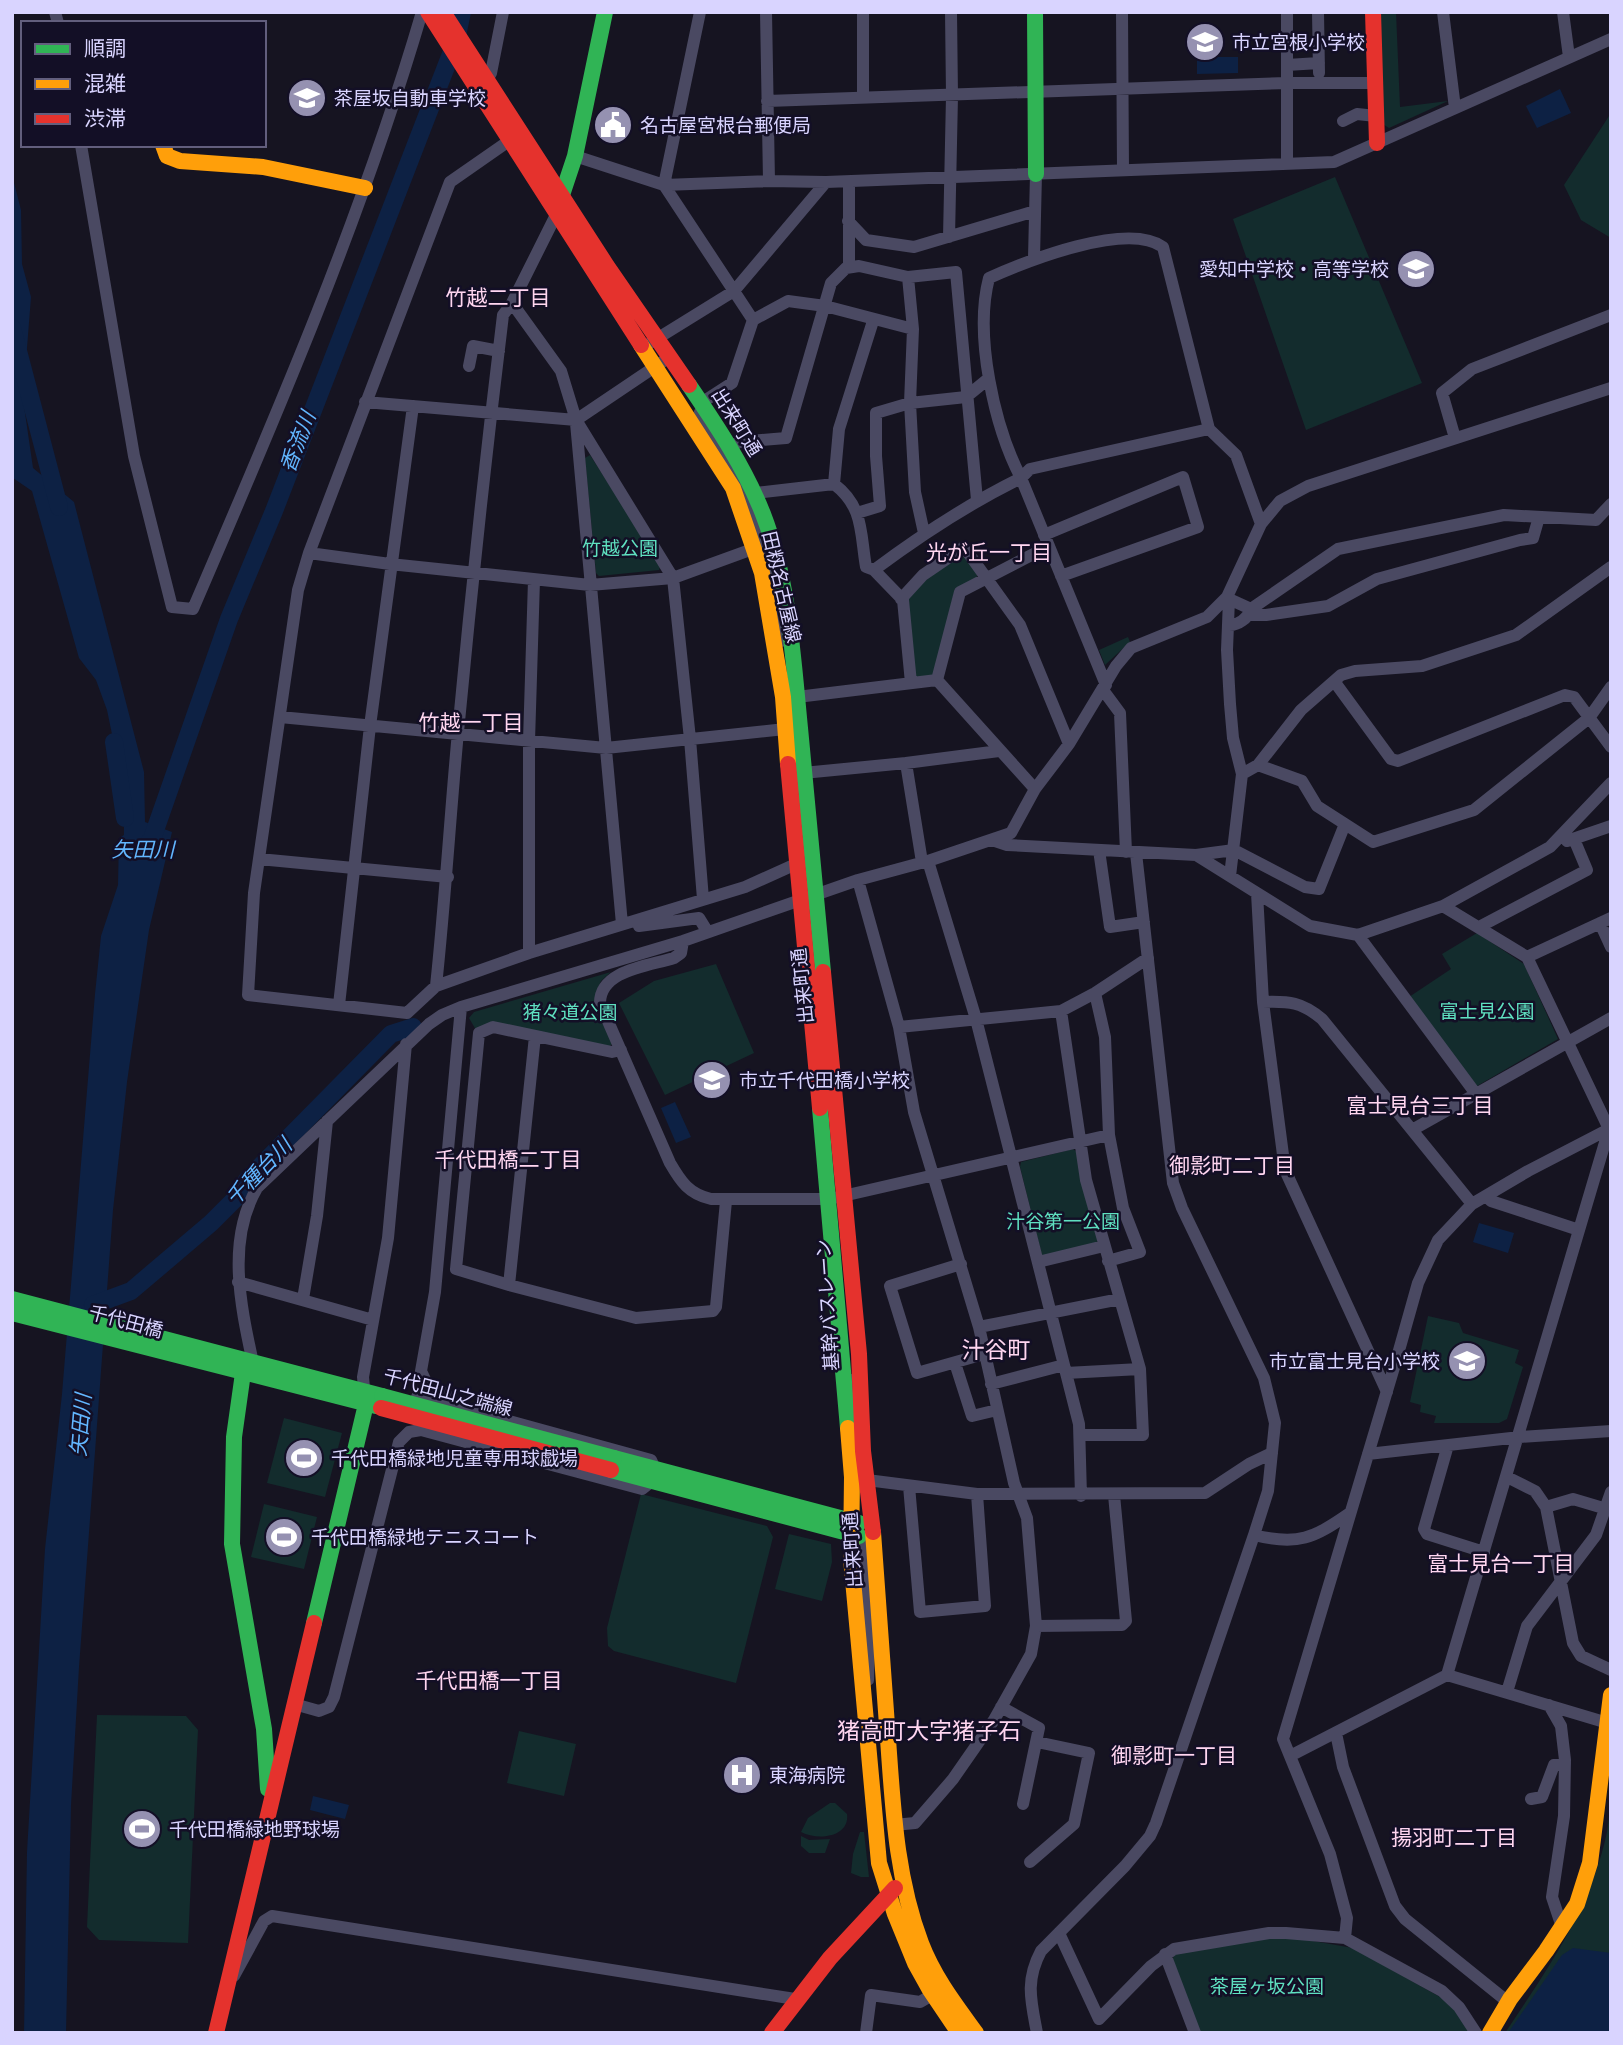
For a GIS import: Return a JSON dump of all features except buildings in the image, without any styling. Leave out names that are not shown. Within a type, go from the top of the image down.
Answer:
[{"type":"main road","points":[[556,215],[575,156],[605,12]]},
{"type":"main road","points":[[1035,12],[1036,174]]},
{"type":"main road","points":[[1373,12],[1377,143]]},
{"type":"main road","name":"出来町通","points":[[431,13],[469,52],[742,494]]},
{"type":"main road","name":"出来町通","points":[[431,13],[556,215],[650,343]]},
{"type":"main road","points":[[164,147],[167,156],[180,161],[263,167],[365,188]]},
{"type":"main road","name":"出来町通","points":[[662,362],[680,375],[730,447],[742,494]]},
{"type":"main road","name":"田籾名古屋線","points":[[742,494],[764,545],[770,613],[790,697]]},
{"type":"main road","name":"出来町通","points":[[764,545],[781,580],[786,602],[790,697],[803,773],[807,897],[837,1197],[860,1478],[861,1530],[902,1882],[912,1917],[938,1980],[976,2033]]},
{"type":"main road","name":"出来町通","points":[[790,697],[785,729],[796,864],[807,897],[840,1156],[837,1197],[859,1354],[863,1415],[861,1530],[851,1558],[879,1863],[888,1895],[915,1964],[932,1995],[959,2033]]},
{"type":"main road","name":"千代田山之端線","points":[[12,1299],[237,1365],[861,1530]]},
{"type":"main road","name":"千代田橋","points":[[12,1313],[237,1365]]},
{"type":"main road","points":[[237,1365],[232,1438],[233,1548],[263,1713],[275,1756]]},
{"type":"main road","points":[[216,2033],[267,1830],[275,1756],[294,1704],[373,1400]]},
{"type":"main road","points":[[1490,2033],[1508,2002],[1577,1904],[1590,1863],[1611,1696]]},
{"type":"main road","points":[[772,2033],[795,1999],[831,1956],[902,1882]]},
{"type":"street","points":[[487,80],[491,73],[503,12]]},
{"type":"street","points":[[699,12],[664,185],[753,320]]},
{"type":"street","points":[[766,12],[769,181]]},
{"type":"street","points":[[863,12],[863,98]]},
{"type":"street","points":[[949,237],[951,12]]},
{"type":"street","points":[[1122,12],[1123,170]]},
{"type":"street","points":[[1287,12],[1287,164]]},
{"type":"street","points":[[1287,65],[1319,68],[1318,12]]},
{"type":"street","points":[[1443,12],[1455,108]]},
{"type":"street","points":[[1563,12],[1569,57]]},
{"type":"street","points":[[82,147],[134,456],[172,607],[193,609],[264,443],[431,13]]},
{"type":"street","points":[[575,156],[664,185],[769,181],[849,182],[1334,162],[1611,39]]},
{"type":"street","points":[[767,101],[1287,83],[1375,83]]},
{"type":"street","points":[[1343,121],[1357,114],[1376,116]]},
{"type":"street","points":[[509,141],[450,182],[309,553],[298,590],[254,893],[248,995],[407,1013],[436,986],[529,953],[745,887],[796,864]]},
{"type":"street","points":[[1034,258],[1036,174]]},
{"type":"street","points":[[650,343],[734,291],[826,182]]},
{"type":"street","points":[[849,182],[849,267]]},
{"type":"street","points":[[848,220],[866,240],[915,247],[1035,211]]},
{"type":"street","points":[[436,986],[474,574],[503,316],[556,215]]},
{"type":"street","points":[[1037,2033],[1030,1978],[1041,1951],[1125,1866],[1150,1836],[1156,1823],[1268,1491],[1275,1423],[1264,1378],[1176,1195],[1144,922],[1131,852],[1120,713],[1104,688],[1061,576],[1010,456],[988,379],[983,301],[989,278],[1034,258],[1121,238],[1153,240],[1163,247],[1209,429],[1236,455],[1261,524]]},
{"type":"street","points":[[730,447],[738,442],[786,438],[831,283],[846,268],[859,267],[908,277],[956,272],[977,500]]},
{"type":"street","points":[[908,277],[913,329],[910,403],[915,492],[924,533]]},
{"type":"street","points":[[701,403],[732,383],[753,320],[788,301],[825,306],[873,321],[913,329]]},
{"type":"street","points":[[512,303],[561,372],[576,420],[622,924]]},
{"type":"street","points":[[1455,438],[1442,393],[1472,369],[1611,315]]},
{"type":"street","points":[[834,484],[839,429],[873,321]]},
{"type":"street","points":[[469,366],[473,346],[499,351]]},
{"type":"street","points":[[365,402],[576,420],[662,362]]},
{"type":"street","points":[[680,375],[742,494],[834,484],[848,495],[858,513],[866,567],[874,570],[901,599],[911,683]]},
{"type":"street","points":[[858,513],[880,506],[876,413],[910,403],[966,397],[988,379]]},
{"type":"street","points":[[237,1365],[244,1321],[239,1282],[241,1227],[249,1201],[257,1188],[429,1024],[461,1007],[682,945],[707,931],[858,880],[1011,833],[1035,789],[1069,744],[1116,666],[1131,648],[1207,617],[1228,598],[1261,524],[1280,501],[1307,486],[1611,388]]},
{"type":"street","points":[[339,1005],[390,564],[413,406]]},
{"type":"street","points":[[576,420],[673,578],[703,899]]},
{"type":"street","points":[[874,570],[924,533],[977,500],[1021,478],[1030,469],[1209,429]]},
{"type":"street","points":[[937,680],[960,592],[987,579],[1046,540],[1183,477],[1198,527],[1061,576]]},
{"type":"street","points":[[1228,625],[1235,625],[1338,549],[1504,515],[1596,520],[1611,504]]},
{"type":"street","points":[[1228,598],[1250,612],[1266,615],[1328,606],[1377,579],[1533,538],[1539,517]]},
{"type":"street","points":[[309,553],[474,574],[590,585],[673,578],[764,545]]},
{"type":"street","points":[[901,599],[923,575],[964,547],[1020,625],[1069,744]]},
{"type":"street","points":[[1241,774],[1259,766],[1301,710],[1341,675],[1355,671],[1422,666],[1516,635],[1611,567]]},
{"type":"street","points":[[529,953],[529,741],[534,580]]},
{"type":"street","points":[[1228,598],[1230,704],[1233,738],[1241,774],[1230,876]]},
{"type":"street","points":[[790,697],[937,680]]},
{"type":"street","points":[[937,680],[1035,789]]},
{"type":"street","points":[[1334,681],[1391,759],[1398,761],[1564,695],[1574,697],[1611,747]]},
{"type":"street","points":[[1259,766],[1301,781],[1317,806],[1374,842],[1474,810],[1589,718],[1611,687]]},
{"type":"street","points":[[281,718],[606,748],[785,729]]},
{"type":"street","points":[[803,773],[906,764],[999,751]]},
{"type":"street","points":[[906,764],[925,861],[975,1019],[1065,1369],[1080,1435],[1081,1496]]},
{"type":"street","points":[[1550,847],[1611,783]]},
{"type":"street","points":[[992,840],[1007,845],[1196,855],[1234,850],[1305,887],[1319,890],[1345,824]]},
{"type":"street","points":[[1196,855],[1310,926],[1358,935],[1443,905],[1550,847],[1611,826]]},
{"type":"street","points":[[1479,927],[1587,870],[1574,839]]},
{"type":"street","points":[[1099,850],[1110,927],[1144,922]]},
{"type":"street","points":[[260,859],[448,877]]},
{"type":"street","points":[[858,880],[899,1027],[914,1112],[979,1327],[1014,1483],[1027,1518],[1036,1626],[1031,1654],[1001,1707],[953,1779],[915,1823],[894,1825]]},
{"type":"street","points":[[1257,893],[1263,1002],[1285,1170],[1387,1392]]},
{"type":"street","points":[[1443,905],[1527,957],[1610,1129],[1447,1675]]},
{"type":"street","points":[[636,920],[639,926],[699,918],[707,931]]},
{"type":"street","points":[[1527,957],[1605,920],[1611,947]]},
{"type":"street","points":[[1358,935],[1476,1094]]},
{"type":"street","points":[[682,945],[674,958],[611,979],[600,993],[600,1003],[682,1184],[698,1196],[726,1201],[837,1197],[1109,1135]]},
{"type":"street","points":[[899,1027],[1061,1011],[1096,993],[1148,958]]},
{"type":"street","points":[[1096,993],[1105,1037],[1109,1135],[1123,1208],[1140,1251],[1108,1261]]},
{"type":"street","points":[[1263,1002],[1283,1001],[1307,1007],[1322,1019],[1472,1204]]},
{"type":"street","points":[[447,1404],[446,1394],[428,1387],[421,1371],[435,1292],[461,1007]]},
{"type":"street","points":[[1061,1011],[1086,1180],[1140,1369],[1143,1435],[1080,1435]]},
{"type":"street","points":[[1412,1130],[1611,1018]]},
{"type":"street","points":[[621,1050],[612,1052],[493,1027],[479,1033],[456,1269],[636,1318],[713,1311],[716,1307],[726,1201]]},
{"type":"street","points":[[509,1285],[535,1036]]},
{"type":"street","points":[[373,1400],[363,1377],[388,1238],[405,1044]]},
{"type":"street","points":[[303,1299],[317,1216],[327,1121]]},
{"type":"street","points":[[1345,1938],[1347,1918],[1330,1854],[1283,1739],[1418,1283],[1438,1240],[1472,1204],[1610,1129]]},
{"type":"street","points":[[1486,1196],[1491,1201],[1579,1230]]},
{"type":"street","points":[[1038,1262],[1104,1245]]},
{"type":"street","points":[[961,1264],[890,1286],[918,1373],[984,1354]]},
{"type":"street","points":[[239,1282],[373,1320]]},
{"type":"street","points":[[979,1327],[1120,1299]]},
{"type":"street","points":[[955,1363],[972,1416],[997,1410]]},
{"type":"street","points":[[990,1384],[1065,1369],[1140,1369]]},
{"type":"street","points":[[294,1704],[319,1711],[329,1707],[334,1697],[399,1442],[409,1432],[417,1397],[651,1460],[653,1475],[642,1489],[421,1430],[409,1432]]},
{"type":"street","points":[[1368,1454],[1520,1437],[1611,1431]]},
{"type":"street","points":[[1448,1445],[1424,1529],[1427,1534],[1484,1552]]},
{"type":"street","points":[[860,1478],[977,1494],[1020,1496],[1205,1493],[1261,1457],[1272,1453]]},
{"type":"street","points":[[1507,1478],[1535,1491],[1546,1507],[1573,1643],[1581,1656],[1611,1670]]},
{"type":"street","points":[[909,1486],[920,1612],[985,1605],[977,1494]]},
{"type":"street","points":[[1507,1692],[1527,1626],[1596,1535],[1608,1509],[1611,1492]]},
{"type":"street","points":[[1036,1626],[1122,1625],[1126,1621],[1114,1495]]},
{"type":"street","points":[[1546,1507],[1573,1499],[1608,1509]]},
{"type":"street","points":[[1254,1535],[1283,1539],[1308,1538],[1321,1533],[1350,1513]]},
{"type":"street","points":[[1290,1756],[1447,1675],[1601,1721],[1609,1728]]},
{"type":"street","points":[[1549,1705],[1561,1726],[1565,1764],[1564,1816],[1552,1897],[1562,1927]]},
{"type":"street","points":[[1001,1707],[1039,1728],[1024,1804]]},
{"type":"street","points":[[1336,1733],[1343,1767],[1395,1906],[1405,1919],[1508,2002]]},
{"type":"street","points":[[1030,1862],[1074,1824],[1089,1753],[1037,1742]]},
{"type":"street","points":[[1531,1799],[1542,1797],[1554,1765],[1565,1764]]},
{"type":"street","points":[[226,1992],[264,1921],[272,1916],[795,1999]]},
{"type":"street","points":[[1059,1933],[1099,2019],[1151,1966],[1174,1949],[1269,1933],[1345,1938],[1442,1991],[1459,2007],[1476,2033]]},
{"type":"street","points":[[1166,1954],[1195,2033]]},
{"type":"street","points":[[866,2033],[872,1995],[920,2002],[932,1995]]},
{"type":"green space","points":[[1381,12],[1396,12],[1400,107],[1448,101],[1389,128],[1381,123]]},
{"type":"green space","points":[[1611,113],[1611,238],[1581,220],[1564,185]]},
{"type":"green space","points":[[1335,177],[1422,383],[1306,430],[1233,219]]},
{"type":"green space","name":"竹越公園","points":[[590,455],[661,565],[659,570],[599,576],[596,573],[585,458]]},
{"type":"green space","points":[[960,552],[978,574],[976,579],[955,589],[933,677],[916,679],[901,601]]},
{"type":"green space","points":[[1128,637],[1130,642],[1105,665],[1099,650]]},
{"type":"green space","name":"富士見公園","points":[[1477,933],[1524,964],[1558,1039],[1477,1086],[1409,997],[1451,969],[1442,954]]},
{"type":"green space","points":[[716,964],[754,1053],[665,1095],[619,1003],[654,981]]},
{"type":"green space","name":"猪々道公園","points":[[611,972],[601,981],[596,993],[613,1043],[609,1047],[476,1030],[469,1018],[474,1012]]},
{"type":"green space","name":"汁谷第一公園","points":[[1073,1149],[1077,1152],[1098,1240],[1096,1244],[1042,1256],[1021,1162]]},
{"type":"green space","points":[[1428,1316],[1459,1323],[1463,1333],[1519,1350],[1515,1363],[1523,1367],[1507,1419],[1499,1423],[1434,1423],[1436,1416],[1420,1412],[1421,1405],[1410,1402]]},
{"type":"green space","name":"千代田橋緑地児童専用球戯場","points":[[284,1418],[342,1433],[325,1497],[267,1483]]},
{"type":"green space","points":[[641,1494],[767,1526],[773,1537],[736,1683],[614,1651],[608,1646],[607,1628]]},
{"type":"green space","name":"千代田橋緑地テニスコート","points":[[264,1504],[317,1517],[304,1569],[251,1557]]},
{"type":"green space","points":[[789,1534],[831,1544],[832,1562],[822,1601],[775,1589]]},
{"type":"green space","name":"千代田橋緑地野球場","points":[[97,1715],[186,1716],[198,1730],[188,1943],[99,1940],[87,1927]]},
{"type":"green space","points":[[519,1731],[576,1744],[564,1796],[507,1783]]},
{"type":"green space","points":[[1611,1778],[1611,2033],[1505,2033],[1566,1937],[1590,1887],[1607,1832]]},
{"type":"green space","points":[[830,1803],[835,1803],[847,1814],[847,1822],[843,1828],[832,1835],[824,1836],[801,1832],[808,1818]]},
{"type":"green space","points":[[860,1832],[864,1832],[869,1877],[851,1873],[853,1854]]},
{"type":"green space","points":[[801,1836],[809,1840],[830,1839],[825,1853],[809,1853],[801,1846]]},
{"type":"green space","name":"茶屋ヶ坂公園","points":[[1270,1937],[1290,1937],[1353,1948],[1449,2002],[1471,2033],[1198,2033],[1172,1960],[1175,1953]]},
{"type":"water","points":[[1197,57],[1238,57],[1238,73],[1197,74]]},
{"type":"water","points":[[1560,89],[1571,113],[1537,128],[1526,106]]},
{"type":"water","name":"矢田川","points":[[12,175],[21,210],[22,264],[31,297],[23,399],[33,468],[74,502],[144,772],[145,822],[172,832],[149,930],[127,1082],[113,1210],[71,1805],[66,2033],[24,2033],[27,1852],[45,1549],[62,1394],[95,994],[101,936],[118,885],[119,838],[124,835],[124,792],[107,710],[96,680],[79,658],[32,491],[12,476]]},
{"type":"water","points":[[675,1102],[691,1137],[676,1143],[661,1108]]},
{"type":"water","points":[[1479,1223],[1514,1233],[1508,1253],[1473,1242]]},
{"type":"water","points":[[313,1796],[349,1805],[345,1819],[310,1810]]},
{"type":"water","points":[[1573,1948],[1611,1953],[1611,2033],[1508,2033],[1562,1955]]},
{"type":"waterway","name":"香流川","points":[[146,846],[152,839],[229,619],[274,511],[456,41],[462,12]]},
{"type":"waterway","name":"矢田川","points":[[12,328],[59,507]]},
{"type":"waterway","name":"矢田川","points":[[114,742],[125,818]]},
{"type":"waterway","name":"千種台川","points":[[93,1305],[131,1291],[211,1223],[235,1199],[247,1180],[391,1034],[413,1027]]},
{"type":"traffic: fast","points":[[559,204],[575,156],[605,12]]},
{"type":"traffic: fast","points":[[1035,12],[1036,174]]},
{"type":"traffic: fast","points":[[689,385],[748,480],[763,514],[779,566],[792,647],[823,972]]},
{"type":"traffic: fast","points":[[820,1108],[848,1428]]},
{"type":"traffic: fast","points":[[12,1299],[382,1396]]},
{"type":"traffic: fast","points":[[12,1313],[376,1406]]},
{"type":"traffic: fast","points":[[243,1373],[234,1437],[232,1544],[264,1729],[268,1789]]},
{"type":"traffic: fast","points":[[382,1396],[614,1458]]},
{"type":"traffic: fast","points":[[314,1623],[366,1404]]},
{"type":"traffic: fast","points":[[614,1458],[859,1523]]},
{"type":"traffic: fast","points":[[611,1470],[859,1536]]},
{"type":"traffic: slow","points":[[164,147],[167,156],[180,161],[263,167],[365,188]]},
{"type":"traffic: slow","points":[[641,345],[733,488],[762,573],[783,697],[788,764]]},
{"type":"traffic: slow","points":[[848,1428],[852,1477],[851,1558],[879,1863],[895,1914],[915,1963],[959,2033]]},
{"type":"traffic: slow","points":[[873,1532],[894,1816],[906,1893],[921,1943],[932,1967],[976,2033]]},
{"type":"traffic: slow","points":[[1490,2033],[1510,1999],[1577,1904],[1590,1863],[1611,1695]]},
{"type":"traffic: jam","points":[[428,12],[641,345]]},
{"type":"traffic: jam","points":[[443,12],[607,266],[689,385]]},
{"type":"traffic: jam","points":[[1373,12],[1377,143]]},
{"type":"traffic: jam","points":[[788,764],[820,1108]]},
{"type":"traffic: jam","points":[[823,972],[859,1354],[863,1451],[873,1532]]},
{"type":"traffic: jam","points":[[381,1408],[611,1470]]},
{"type":"traffic: jam","points":[[216,2033],[314,1623]]},
{"type":"traffic: jam","points":[[772,2033],[830,1958],[895,1888]]},
{"type":"place","name":"市立宮根小学校","points":[[1205,42]]},
{"type":"place","name":"茶屋坂自動車学校","points":[[307,98]]},
{"type":"place","name":"名古屋宮根台郵便局","points":[[613,125]]},
{"type":"place","name":"愛知中学校・高等学校","points":[[1416,269]]},
{"type":"place","name":"市立千代田橋小学校","points":[[712,1080]]},
{"type":"place","name":"市立富士見台小学校","points":[[1467,1361]]},
{"type":"place","name":"千代田橋緑地児童専用球戯場","points":[[304,1458]]},
{"type":"place","name":"千代田橋緑地テニスコート","points":[[284,1537]]},
{"type":"place","name":"東海病院","points":[[742,1775]]},
{"type":"place","name":"千代田橋緑地野球場","points":[[142,1829]]},
{"type":"district","name":"竹越二丁目","points":[[498,298]]},
{"type":"district","name":"光が丘一丁目","points":[[989,553]]},
{"type":"district","name":"竹越一丁目","points":[[471,723]]},
{"type":"district","name":"富士見台三丁目","points":[[1420,1106]]},
{"type":"district","name":"千代田橋二丁目","points":[[508,1160]]},
{"type":"district","name":"御影町二丁目","points":[[1232,1166]]},
{"type":"district","name":"汁谷町","points":[[996,1350]]},
{"type":"district","name":"富士見台一丁目","points":[[1501,1564]]},
{"type":"district","name":"千代田橋一丁目","points":[[489,1681]]},
{"type":"district","name":"猪高町大字猪子石","points":[[929,1731]]},
{"type":"district","name":"御影町一丁目","points":[[1174,1756]]},
{"type":"district","name":"揚羽町二丁目","points":[[1454,1838]]}]
